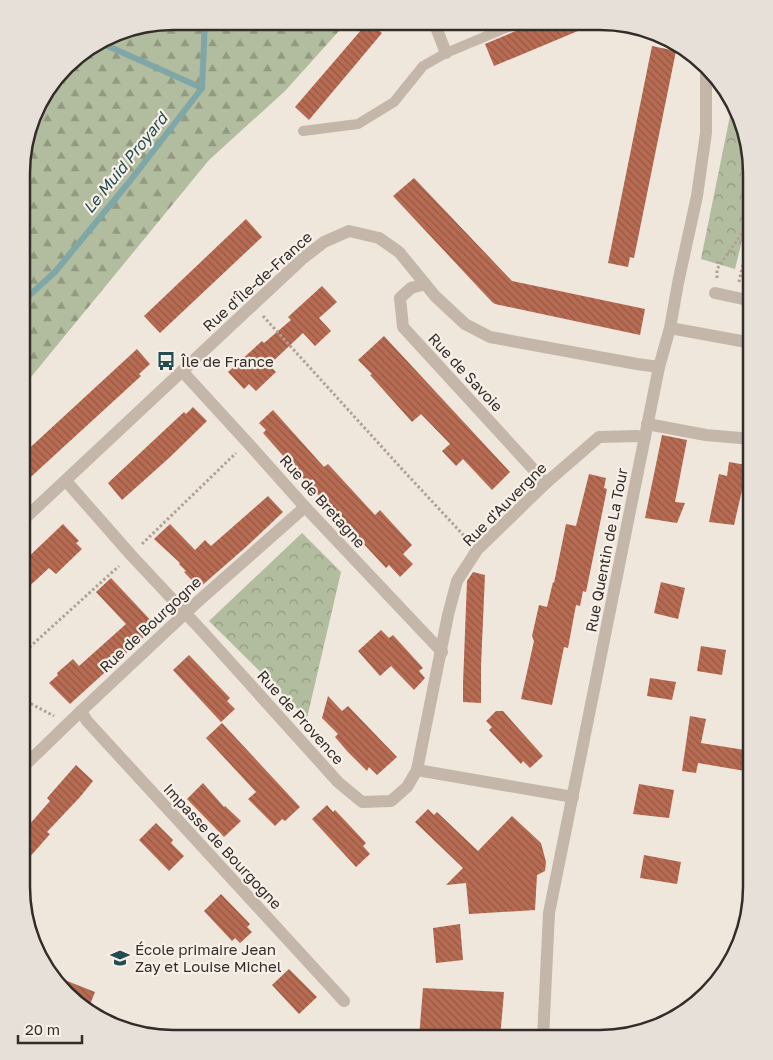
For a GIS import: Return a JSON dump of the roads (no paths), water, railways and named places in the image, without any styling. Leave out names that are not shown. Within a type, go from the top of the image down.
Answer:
[{"type":"street","points":[[437,30],[446,53]]},
{"type":"street","name":"Rue Quentin de La Tour","points":[[542,1030],[549,913],[659,367],[670,328],[697,196],[706,133],[706,77]]},
{"type":"street","name":"Rue d'Île-de-France","points":[[30,515],[309,253],[324,242],[349,231],[379,238],[399,252],[435,296],[466,324],[490,338],[659,367]]},
{"type":"street","name":"Rue de Savoie","points":[[425,284],[412,288],[400,298],[403,327],[546,483]]},
{"type":"street","points":[[715,293],[743,299]]},
{"type":"street","points":[[670,328],[743,341]]},
{"type":"street","name":"Rue de Bretagne","points":[[182,371],[305,507],[442,652]]},
{"type":"street","points":[[648,424],[706,435],[743,438]]},
{"type":"street","name":"Rue d'Auvergne","points":[[417,770],[448,615],[457,581],[477,550],[546,483],[599,436],[636,436],[645,438]]},
{"type":"street","name":"Rue de Provence","points":[[66,482],[338,782],[362,802],[391,801],[407,787],[417,770]]},
{"type":"street","name":"Rue de Bourgogne","points":[[30,761],[186,613],[305,507]]},
{"type":"street","name":"Impasse de Bourgogne","points":[[81,711],[87,722],[344,1001]]},
{"type":"street","points":[[417,770],[573,797]]},
{"type":"lane","points":[[303,131],[358,124],[394,102],[423,66],[446,53],[501,30]]},
{"type":"waterway","name":"Le Muid Proyard","points":[[30,295],[55,272],[130,181],[202,88],[205,30]]},
{"type":"waterway","points":[[108,46],[202,88]]},
{"type":"place","name":"Île de France","points":[[166,361]]},
{"type":"place","name":"École primaire Jean Zay et Louise Michel","points":[[120,958]]}]
